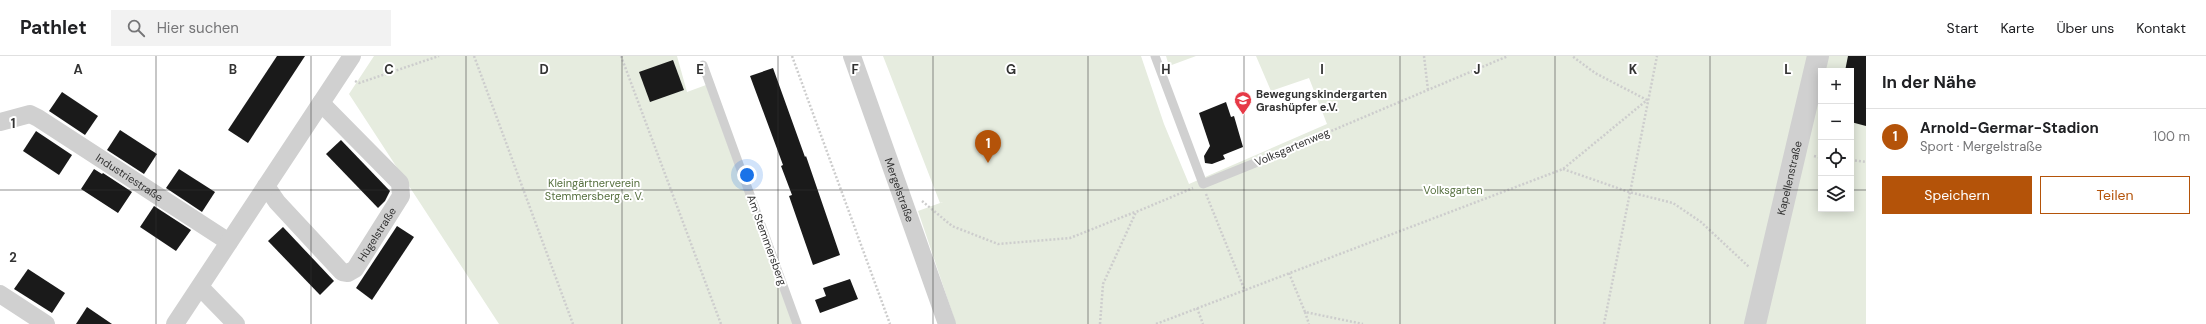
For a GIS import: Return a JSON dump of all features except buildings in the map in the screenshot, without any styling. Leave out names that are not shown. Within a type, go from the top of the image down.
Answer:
[{"type":"street","points":[[175,324],[352,56]]},
{"type":"street","name":"Mergelstraße","points":[[852,56],[947,324]]},
{"type":"street","name":"Kapellenstraße","points":[[1755,324],[1818,56]]},
{"type":"street","name":"Hügelstraße","points":[[266,186],[277,202],[342,272],[348,274],[354,269],[401,196],[402,191],[400,183],[321,103]]},
{"type":"street","name":"Industriestraße","points":[[0,122],[30,114],[229,242]]},
{"type":"street","points":[[200,286],[236,324]]},
{"type":"street","points":[[0,294],[46,324]]},
{"type":"lane","points":[[1155,56],[1203,184]]},
{"type":"lane","name":"Am Stemmersberg","points":[[703,65],[797,324]]},
{"type":"lane","name":"Volksgartenweg","points":[[1203,184],[1255,163]]},
{"type":"lane","name":"Kapellenstraße","points":[[1762,291],[1766,324]]},
{"type":"path","points":[[339,76],[359,83],[439,56]]},
{"type":"path","points":[[474,56],[572,324]]},
{"type":"path","points":[[620,56],[721,324]]},
{"type":"path","points":[[792,56],[890,324]]},
{"type":"path","points":[[1424,56],[1428,90]]},
{"type":"path","name":"Volksgartenweg","points":[[1255,163],[1508,56]]},
{"type":"path","points":[[1572,56],[1595,73],[1647,100]]},
{"type":"path","points":[[1604,324],[1647,100],[1657,56]]},
{"type":"path","points":[[1156,324],[1563,169],[1647,100]]},
{"type":"path","points":[[1854,160],[1866,162]]},
{"type":"path","points":[[1563,169],[1629,192],[1673,203],[1687,211],[1702,222],[1762,291]]},
{"type":"path","points":[[918,197],[952,226],[998,244],[1070,238],[1203,184],[1245,290]]},
{"type":"path","points":[[1100,324],[1103,284],[1136,212]]},
{"type":"path","points":[[1289,274],[1309,324]]},
{"type":"path","points":[[1197,308],[1203,324]]},
{"type":"path","points":[[1305,312],[1363,324]]},
{"type":"green space","name":"Kleingärtnerverein Stemmersberg e. V.","points":[[374,56],[677,56],[687,92],[706,85],[793,324],[499,324],[349,94]]},
{"type":"green space","name":"Volksgarten","points":[[883,56],[1141,56],[1164,124],[1189,184],[1327,124],[1309,78],[1271,91],[1256,56],[1866,56],[1866,324],[956,324],[918,211],[987,186],[940,203]]},
{"type":"green space","points":[[1166,56],[1196,56],[1169,66]]},
{"type":"place","name":"Bewegungskindergarten Grashüpfer e.V.","points":[[1243,115]]},
{"type":"place","name":"Arnold-Germar-Stadion","points":[[988,163]]}]
